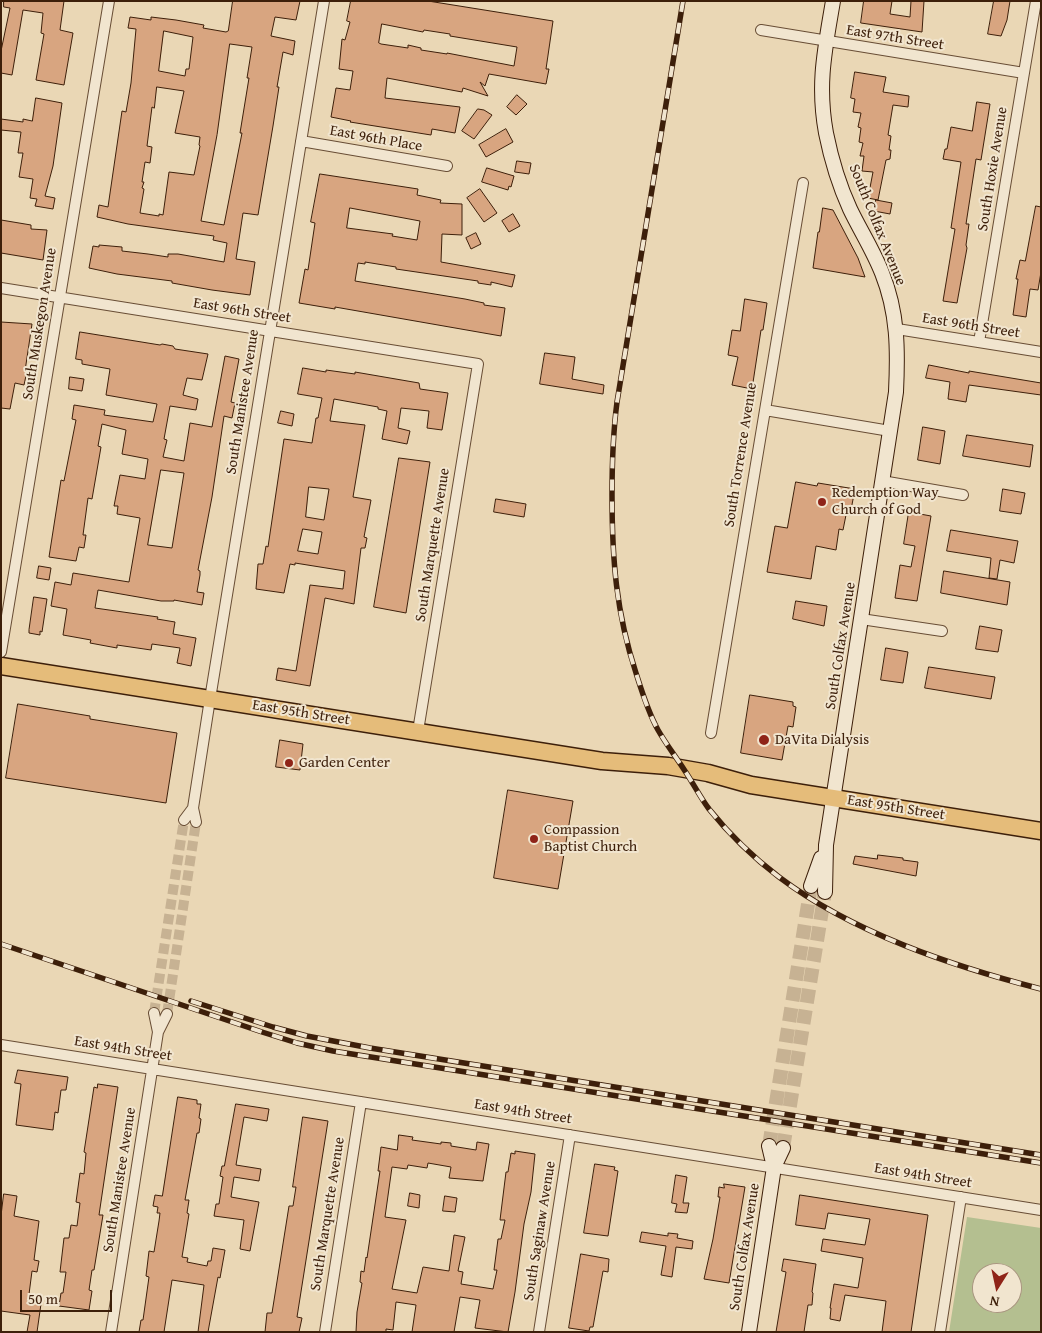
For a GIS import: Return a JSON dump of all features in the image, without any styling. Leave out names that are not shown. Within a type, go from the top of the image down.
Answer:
[{"type":"main road","points":[[826,42],[833,1]]},
{"type":"main road","name":"South Colfax Avenue","points":[[825,892],[826,845],[896,392],[898,362],[897,329],[892,306],[870,246],[850,209],[840,183],[828,140],[821,88],[826,42]]},
{"type":"main road","name":"East 95th Street","points":[[1,666],[602,761],[691,781],[751,785],[1041,831]]},
{"type":"main road","name":"South Colfax Avenue","points":[[812,886],[826,845]]},
{"type":"main road","name":"South Colfax Avenue","points":[[749,1332],[776,1147]]},
{"type":"street","name":"South Muskegon Avenue","points":[[1,652],[109,1]]},
{"type":"street","name":"South Manistee Avenue","points":[[196,822],[193,808],[324,1]]},
{"type":"street","name":"South Hoxie Avenue","points":[[979,342],[1036,1]]},
{"type":"street","name":"East 97th Street","points":[[761,30],[1024,74]]},
{"type":"street","name":"East 96th Place","points":[[301,142],[447,166]]},
{"type":"street","name":"South Torrence Avenue","points":[[711,733],[803,183]]},
{"type":"street","name":"East 96th Street","points":[[1,288],[478,364]]},
{"type":"street","name":"East 96th Street","points":[[897,329],[1041,352]]},
{"type":"street","name":"South Marquette Avenue","points":[[418,731],[478,364]]},
{"type":"street","points":[[765,410],[890,431]]},
{"type":"street","points":[[882,481],[963,495]]},
{"type":"street","points":[[861,619],[942,631]]},
{"type":"street","name":"South Manistee Avenue","points":[[184,820],[193,808]]},
{"type":"street","name":"South Manistee Avenue","points":[[154,1013],[158,1032]]},
{"type":"street","name":"South Manistee Avenue","points":[[111,1332],[158,1032],[166,1014]]},
{"type":"street","name":"East 94th Street","points":[[1,1045],[1041,1210]]},
{"type":"street","name":"South Marquette Avenue","points":[[324,1332],[361,1102]]},
{"type":"street","name":"South Saginaw Avenue","points":[[540,1332],[570,1135]]},
{"type":"street","points":[[940,1332],[961,1197]]},
{"type":"green space","points":[[967,1217],[1041,1228],[1041,1332],[949,1332]]},
{"type":"building","points":[[4,1],[64,1],[60,30],[73,33],[64,85],[36,80],[44,34],[41,33],[43,13],[23,10],[12,75],[1,73],[1,51],[10,8],[4,7]]},
{"type":"building","points":[[233,1],[300,1],[296,20],[275,17],[271,36],[295,41],[293,55],[283,52],[258,215],[243,213],[236,259],[255,262],[250,295],[89,268],[93,246],[99,247],[99,245],[122,247],[122,251],[168,257],[168,254],[178,254],[224,262],[227,243],[213,240],[214,236],[128,224],[97,217],[99,205],[108,207],[122,111],[126,112],[131,83],[136,29],[128,28],[130,17],[151,20],[151,17],[176,20],[204,25],[203,28],[228,31]],"holes":[[[164,31],[193,37],[189,69],[186,69],[185,76],[159,71]],[[230,44],[252,47],[240,133],[242,133],[224,225],[201,221],[217,135]],[[157,87],[184,91],[175,133],[200,137],[194,175],[169,172],[163,215],[159,214],[159,216],[140,213],[144,189],[142,188],[144,182],[142,182],[145,162],[150,163],[152,147],[147,146],[152,107],[154,108]]]},
{"type":"building","points":[[351,1],[428,1],[553,21],[546,69],[549,69],[546,84],[489,74],[485,86],[480,82],[488,96],[463,88],[462,92],[387,78],[385,98],[460,107],[455,133],[432,129],[431,135],[350,122],[331,117],[336,88],[350,90],[353,71],[339,69],[342,39],[345,40],[350,22],[347,21]],"holes":[[[382,24],[423,32],[424,30],[450,34],[450,36],[517,47],[514,66],[421,50],[421,48],[408,45],[408,48],[379,43]]]},
{"type":"building","points":[[864,1],[892,1],[890,14],[910,17],[911,1],[924,1],[922,32],[861,23]]},
{"type":"building","points":[[994,1],[1010,1],[1007,20],[1001,36],[988,34]]},
{"type":"building","points":[[855,72],[886,77],[883,92],[909,96],[908,107],[893,105],[888,135],[891,136],[890,159],[886,160],[878,200],[868,198],[873,172],[862,171],[864,156],[860,156],[863,143],[859,142],[861,128],[858,127],[861,113],[853,112],[855,99],[851,98]]},
{"type":"building","points":[[517,95],[527,104],[516,115],[507,107]]},
{"type":"building","points":[[36,98],[62,103],[53,166],[45,196],[55,198],[53,209],[35,206],[37,199],[30,198],[33,179],[19,177],[23,153],[18,153],[21,132],[1,130],[1,119],[23,122],[23,119],[32,121]]},
{"type":"building","points":[[977,102],[990,104],[981,160],[976,159],[966,224],[969,224],[967,248],[957,303],[943,301],[955,229],[951,228],[961,162],[943,159],[951,127],[972,131]]},
{"type":"building","points":[[478,109],[492,115],[474,139],[462,131]]},
{"type":"building","points":[[506,129],[513,142],[486,157],[479,145]]},
{"type":"building","points":[[517,161],[531,163],[529,174],[515,172]]},
{"type":"building","points":[[487,168],[514,176],[511,187],[509,186],[508,190],[482,182]]},
{"type":"building","points":[[320,174],[418,189],[417,195],[441,200],[440,203],[462,204],[462,235],[442,234],[441,262],[515,275],[512,287],[491,282],[491,285],[478,283],[478,281],[396,269],[396,267],[365,262],[365,264],[358,263],[355,281],[465,299],[484,303],[484,305],[505,308],[501,336],[335,307],[335,309],[299,303],[305,269],[308,270],[315,223],[311,222]],"holes":[[[350,208],[420,221],[417,240],[392,236],[393,234],[347,228]]]},
{"type":"building","points":[[480,189],[497,213],[484,222],[467,198]]},
{"type":"building","points":[[876,200],[892,203],[890,214],[874,211]]},
{"type":"building","points":[[1036,206],[1041,207],[1041,272],[1038,290],[1030,289],[1026,317],[1013,315],[1018,279],[1016,279],[1020,260],[1025,261]]},
{"type":"building","points":[[823,208],[833,210],[858,258],[865,277],[813,268]]},
{"type":"building","points":[[513,214],[520,226],[509,232],[502,221]]},
{"type":"building","points":[[1,220],[31,225],[31,229],[47,230],[43,260],[1,253]]},
{"type":"building","points":[[476,233],[481,244],[471,249],[466,238]]},
{"type":"building","points":[[745,299],[767,303],[752,389],[732,385],[738,357],[728,355],[732,330],[740,331]]},
{"type":"building","points":[[1,322],[32,324],[24,385],[15,383],[10,409],[1,408]]},
{"type":"building","points":[[80,332],[162,344],[173,346],[175,349],[208,354],[202,380],[187,378],[183,395],[198,399],[196,410],[170,406],[164,439],[167,440],[163,457],[184,461],[190,423],[212,427],[225,356],[239,359],[231,402],[235,403],[232,418],[224,416],[212,497],[198,570],[200,575],[197,592],[204,593],[202,605],[174,600],[161,601],[98,590],[95,608],[158,617],[157,619],[175,622],[173,634],[196,638],[191,666],[177,663],[180,648],[152,644],[151,650],[117,645],[117,648],[90,643],[91,640],[63,635],[67,609],[51,606],[55,582],[71,585],[73,573],[129,582],[140,518],[117,514],[118,506],[114,506],[120,475],[145,479],[148,459],[122,454],[126,430],[102,424],[98,446],[101,447],[92,499],[88,498],[83,535],[86,535],[84,548],[79,547],[76,561],[49,557],[61,480],[64,481],[76,420],[72,419],[74,405],[105,410],[104,415],[153,422],[157,404],[106,395],[110,369],[82,364],[82,360],[76,359]],"holes":[[[161,470],[184,473],[172,548],[148,545]]]},
{"type":"building","points":[[545,353],[575,357],[572,379],[604,385],[603,394],[540,384]]},
{"type":"building","points":[[929,365],[969,373],[969,371],[1041,383],[1041,395],[969,385],[966,402],[948,399],[950,382],[926,378]]},
{"type":"building","points":[[303,368],[326,372],[326,370],[355,374],[355,372],[419,383],[420,389],[448,393],[442,430],[427,428],[429,411],[401,408],[398,428],[410,431],[407,444],[382,439],[387,411],[378,409],[378,407],[334,399],[330,421],[365,425],[353,497],[371,500],[364,537],[367,538],[365,548],[361,548],[354,604],[325,598],[310,686],[276,680],[278,668],[296,671],[310,585],[343,589],[345,571],[295,563],[295,565],[290,564],[284,593],[256,589],[258,564],[263,564],[266,546],[268,547],[284,439],[312,443],[316,418],[318,418],[322,398],[298,394]],"holes":[[[309,487],[329,489],[324,520],[306,517]],[[303,529],[322,532],[318,554],[298,551]]]},
{"type":"building","points":[[70,377],[84,379],[82,391],[69,389]]},
{"type":"building","points":[[281,411],[294,414],[292,426],[278,423]]},
{"type":"building","points":[[923,427],[945,431],[940,464],[918,460]]},
{"type":"building","points":[[967,435],[1033,445],[1030,467],[963,456]]},
{"type":"building","points":[[399,458],[430,462],[406,613],[374,607]]},
{"type":"building","points":[[796,482],[817,486],[818,483],[855,489],[850,515],[846,515],[843,530],[839,529],[836,550],[816,546],[811,579],[767,572],[775,526],[787,528]]},
{"type":"building","points":[[1003,489],[1025,493],[1021,514],[1000,511]]},
{"type":"building","points":[[496,499],[526,504],[524,517],[494,512]]},
{"type":"building","points":[[909,512],[931,516],[917,601],[895,598],[900,565],[911,567],[915,546],[904,544]]},
{"type":"building","points":[[951,530],[1018,541],[1014,563],[1000,560],[997,579],[989,578],[991,558],[947,551]]},
{"type":"building","points":[[39,566],[51,568],[49,580],[37,578]]},
{"type":"building","points":[[944,571],[1010,582],[1007,605],[941,593]]},
{"type":"building","points":[[34,597],[47,599],[40,635],[29,633]]},
{"type":"building","points":[[796,601],[827,606],[824,626],[793,619]]},
{"type":"building","points":[[980,626],[1002,630],[998,652],[976,649]]},
{"type":"building","points":[[886,648],[908,652],[903,683],[881,680]]},
{"type":"building","points":[[929,667],[995,677],[991,699],[925,688]]},
{"type":"building","name":"DaVita Dialysis","points":[[750,695],[793,702],[793,706],[796,707],[793,727],[788,726],[782,760],[741,753]]},
{"type":"building","points":[[18,704],[90,716],[90,719],[177,733],[166,803],[6,778]]},
{"type":"building","points":[[280,740],[303,744],[300,770],[276,767]]},
{"type":"building","name":"Compassion Baptist Church","points":[[508,790],[573,801],[558,889],[494,878]]},
{"type":"building","points":[[878,855],[918,862],[916,876],[853,864],[855,856],[877,859]]},
{"type":"building","points":[[18,1070],[68,1077],[66,1090],[61,1090],[58,1113],[55,1112],[53,1130],[16,1125],[21,1084],[15,1083]]},
{"type":"building","points":[[98,1084],[118,1087],[99,1215],[103,1215],[89,1290],[92,1291],[89,1310],[59,1306],[66,1272],[60,1272],[64,1238],[69,1238],[71,1225],[77,1226],[80,1203],[76,1202],[80,1173],[84,1174],[86,1153],[84,1152],[94,1087],[97,1088]]},
{"type":"building","points":[[178,1097],[197,1100],[197,1104],[201,1104],[199,1133],[197,1133],[185,1200],[189,1200],[187,1213],[189,1214],[182,1257],[188,1258],[187,1262],[207,1266],[208,1261],[211,1261],[213,1248],[225,1250],[208,1332],[198,1332],[204,1285],[172,1280],[164,1332],[139,1332],[141,1320],[143,1320],[149,1277],[146,1276],[149,1251],[154,1252],[160,1213],[157,1213],[158,1207],[153,1206],[155,1195],[162,1196]]},
{"type":"building","points":[[236,1104],[269,1109],[267,1121],[244,1117],[236,1165],[261,1169],[259,1181],[234,1177],[231,1197],[259,1202],[250,1251],[240,1249],[244,1220],[214,1216],[216,1204],[219,1204],[223,1177],[220,1176],[222,1166],[224,1166]]},
{"type":"building","points":[[303,1117],[328,1121],[297,1317],[302,1318],[299,1332],[265,1332],[267,1313],[272,1313],[289,1206],[293,1206],[296,1187],[293,1187]]},
{"type":"building","points":[[399,1135],[413,1137],[412,1140],[441,1144],[441,1142],[451,1143],[451,1146],[476,1150],[477,1142],[489,1144],[483,1181],[449,1178],[451,1167],[428,1163],[427,1168],[408,1165],[407,1169],[392,1167],[385,1217],[406,1220],[392,1289],[417,1293],[423,1267],[449,1271],[454,1235],[465,1237],[458,1271],[463,1272],[461,1284],[493,1289],[497,1270],[494,1270],[498,1239],[501,1239],[505,1220],[500,1220],[506,1172],[508,1172],[511,1153],[515,1154],[515,1151],[535,1154],[531,1192],[524,1224],[508,1332],[475,1328],[480,1300],[460,1297],[454,1332],[412,1332],[416,1305],[396,1302],[393,1330],[386,1329],[386,1332],[356,1332],[362,1283],[360,1282],[361,1271],[364,1272],[367,1258],[380,1171],[378,1171],[381,1147],[397,1150]]},
{"type":"building","points":[[595,1164],[615,1167],[614,1170],[618,1171],[608,1236],[584,1233]]},
{"type":"building","points":[[676,1175],[687,1177],[683,1203],[689,1203],[687,1213],[675,1212],[677,1204],[672,1203]]},
{"type":"building","points":[[724,1184],[745,1187],[729,1283],[704,1279],[720,1197],[718,1197],[719,1187],[724,1188]]},
{"type":"building","points":[[410,1193],[420,1195],[419,1208],[408,1206]]},
{"type":"building","points":[[4,1194],[17,1196],[14,1216],[39,1221],[34,1260],[39,1261],[37,1272],[32,1271],[28,1302],[41,1304],[37,1332],[27,1332],[30,1315],[1,1311],[1,1216]]},
{"type":"building","points":[[800,1195],[928,1215],[911,1332],[882,1332],[886,1301],[845,1295],[840,1321],[830,1319],[834,1284],[858,1288],[863,1258],[821,1251],[823,1239],[865,1245],[870,1219],[828,1213],[825,1229],[796,1225]]},
{"type":"building","points":[[445,1196],[457,1198],[455,1212],[443,1211]]},
{"type":"building","points":[[642,1232],[668,1236],[668,1233],[678,1234],[677,1238],[693,1241],[692,1249],[676,1247],[672,1277],[661,1275],[666,1246],[640,1242]]},
{"type":"building","points":[[581,1254],[609,1259],[608,1272],[603,1271],[593,1327],[590,1327],[589,1331],[569,1328]]},
{"type":"building","points":[[784,1259],[816,1264],[812,1305],[808,1305],[804,1332],[776,1332],[786,1272],[782,1271]]},
{"type":"tunnel","points":[[154,1013],[184,820]]},
{"type":"tunnel","points":[[167,1014],[196,822]]},
{"type":"tunnel","points":[[769,1146],[811,886]]},
{"type":"tunnel","points":[[783,1148],[825,892]]},
{"type":"railway","points":[[683,1],[617,402],[613,448],[612,519],[616,585],[629,650],[651,716],[664,740],[709,809],[742,845],[779,877],[808,897],[871,931],[973,970],[1041,989]]},
{"type":"railway","points":[[1,944],[262,1032],[297,1043],[333,1051],[1041,1163]]},
{"type":"railway","points":[[191,1001],[307,1036],[370,1048],[1041,1155]]},
{"type":"place","name":"Redemption Way Church of God","points":[[822,502]]},
{"type":"place","name":"DaVita Dialysis","points":[[764,740]]},
{"type":"place","name":"Garden Center","points":[[289,763]]},
{"type":"place","name":"Compassion Baptist Church","points":[[534,839]]}]
